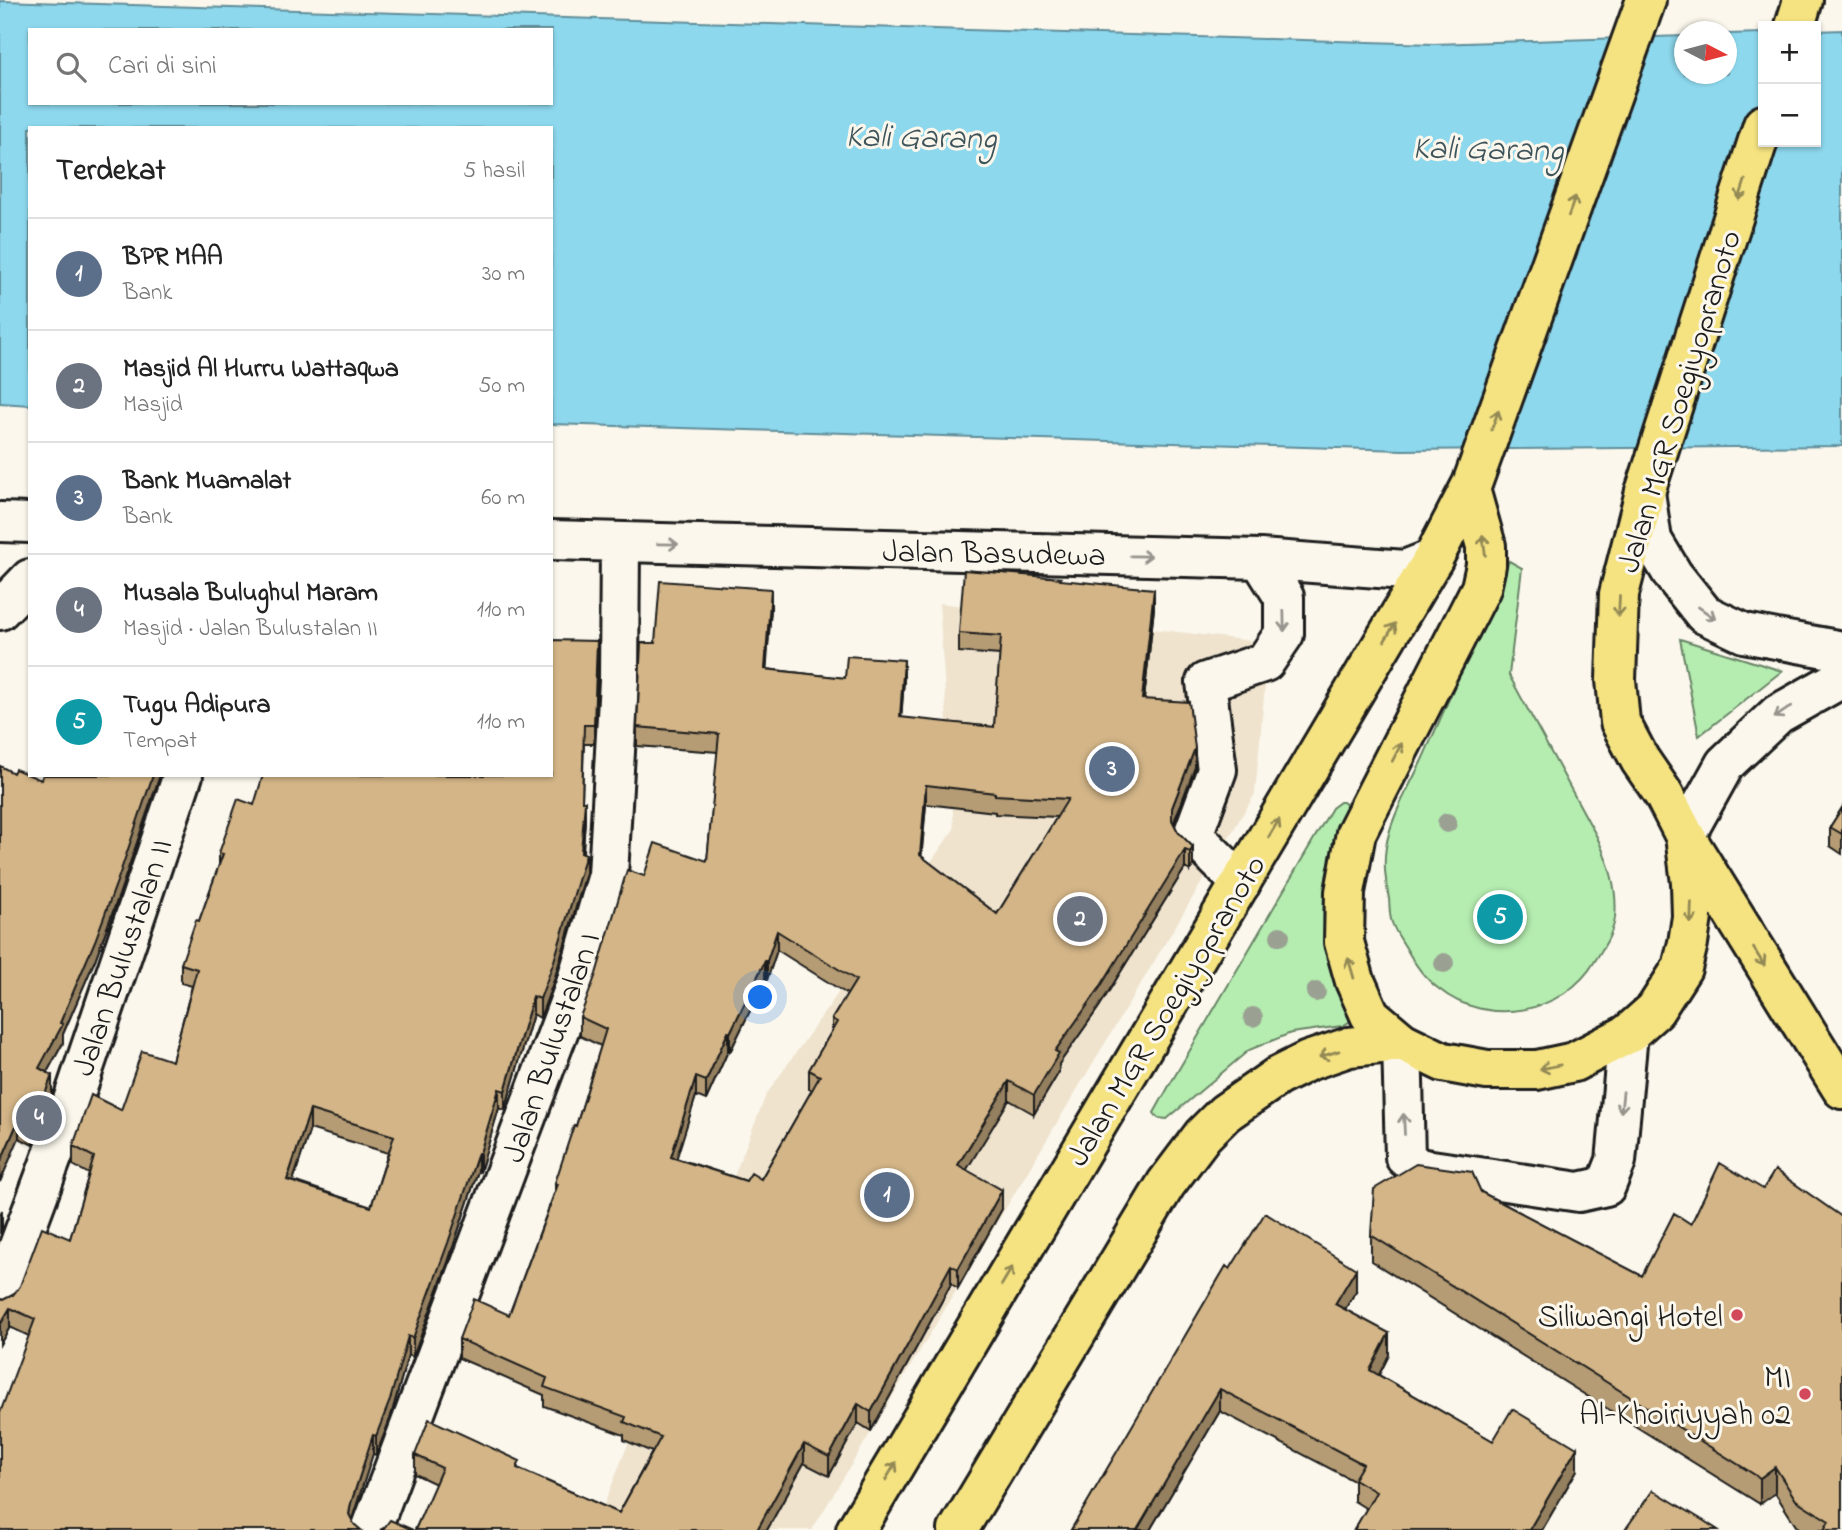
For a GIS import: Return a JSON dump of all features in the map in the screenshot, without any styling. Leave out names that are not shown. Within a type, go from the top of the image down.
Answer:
[{"type":"main road","name":"Jalan MGR Soegiyopranoto","points":[[856,1530],[1433,559],[1471,486],[1646,0]]},
{"type":"main road","points":[[1797,21],[1803,0]]},
{"type":"main road","name":"Jalan MGR Soegiyopranoto","points":[[1471,486],[1486,546],[1486,565],[1481,588],[1356,833],[1345,892],[1344,942],[1355,981],[1370,1015],[1402,1042],[1443,1062],[1487,1070],[1537,1070],[1574,1062],[1629,1034],[1655,1010],[1682,968],[1688,943],[1692,917],[1685,836],[1620,722],[1616,680],[1619,594],[1645,492],[1758,141]]},
{"type":"main road","points":[[1685,836],[1842,1088]]},
{"type":"main road","points":[[958,1530],[1166,1184],[1203,1135],[1225,1113],[1278,1076],[1308,1060],[1349,1048],[1402,1042]]},
{"type":"street","points":[[1645,492],[1652,540],[1673,575],[1704,614],[1744,633],[1842,651]]},
{"type":"street","points":[[0,522],[28,523]]},
{"type":"street","name":"Jalan Basudewa","points":[[553,540],[1260,559],[1405,570],[1433,559]]},
{"type":"street","name":"Jalan Bulustalan I","points":[[371,1530],[575,987],[608,875],[619,681],[620,542]]},
{"type":"street","points":[[1241,883],[1193,835],[1217,771],[1206,682],[1265,662],[1284,634],[1284,597],[1260,559]]},
{"type":"street","points":[[0,610],[28,581]]},
{"type":"street","points":[[1685,836],[1725,764],[1778,713],[1842,678]]},
{"type":"street","name":"Jalan Bulustalan II","points":[[0,1297],[70,1109],[182,777]]},
{"type":"street","points":[[1402,1042],[1405,1157],[1418,1168],[1579,1192],[1606,1186],[1616,1161],[1629,1034]]},
{"type":"shaded area","points":[[939,603],[1269,643],[1255,794],[812,1530],[594,1530],[766,1095],[954,829]]},
{"type":"green space","points":[[1509,561],[1522,568],[1509,675],[1597,837],[1612,876],[1616,907],[1610,935],[1581,979],[1564,993],[1545,1003],[1523,1010],[1501,1011],[1479,1009],[1458,1001],[1434,985],[1420,970],[1397,934],[1390,916],[1385,861],[1388,836],[1396,813]]},
{"type":"green space","points":[[1680,639],[1782,671],[1699,736]]},
{"type":"green space","points":[[1340,802],[1349,807],[1329,863],[1324,893],[1324,926],[1331,973],[1350,1017],[1349,1022],[1342,1026],[1291,1033],[1249,1050],[1167,1119],[1158,1118],[1154,1113],[1169,1086],[1332,808]]},
{"type":"water","name":"Kali Garang","points":[[0,1],[1434,44],[1674,36],[1674,84],[1737,84],[1737,34],[1758,33],[1758,147],[1821,147],[1821,31],[1842,30],[1842,446],[1403,450],[553,424],[553,126],[28,126],[28,405],[0,403]]},
{"type":"building","points":[[964,570],[1154,589],[1142,699],[1189,702],[1195,748],[1172,808],[1172,820],[1178,832],[1193,847],[1190,852],[1185,850],[1099,989],[1055,1051],[1059,1053],[1034,1095],[1009,1081],[958,1165],[1002,1190],[958,1269],[951,1265],[871,1412],[858,1404],[829,1457],[804,1444],[757,1530],[415,1530],[442,1468],[415,1455],[429,1419],[520,1461],[517,1468],[619,1513],[661,1437],[624,1422],[626,1417],[544,1387],[547,1378],[459,1339],[474,1299],[509,1315],[558,1184],[555,1183],[606,1029],[580,1017],[596,974],[627,870],[644,876],[655,843],[707,861],[719,734],[637,727],[641,643],[655,643],[660,581],[771,589],[765,669],[845,678],[847,656],[904,660],[900,717],[994,727],[1001,636],[959,633]],"holes":[[[926,785],[995,795],[1068,799],[997,914],[920,855]],[[777,931],[856,980],[832,1019],[837,1022],[809,1070],[820,1076],[761,1179],[751,1173],[746,1181],[671,1157],[696,1077],[706,1081],[728,1032],[730,1033],[767,961]]]},
{"type":"building","points":[[553,640],[597,641],[594,725],[584,725],[582,801],[585,801],[581,852],[586,854],[554,961],[540,999],[533,996],[505,1091],[499,1089],[448,1243],[413,1338],[408,1336],[390,1400],[376,1436],[373,1435],[349,1514],[361,1530],[0,1530],[0,1413],[35,1319],[10,1308],[0,1325],[0,1299],[13,1295],[20,1286],[42,1227],[70,1239],[94,1157],[73,1146],[91,1095],[121,1110],[142,1051],[172,1061],[197,969],[181,964],[223,854],[219,853],[238,799],[254,805],[262,777],[553,777]],"holes":[[[310,1110],[394,1136],[371,1207],[287,1180]]]},
{"type":"building","points":[[0,766],[13,773],[15,769],[28,774],[28,777],[41,780],[42,777],[152,777],[95,941],[60,1023],[63,1024],[39,1068],[52,1075],[33,1126],[19,1119],[0,1163]]},
{"type":"building","points":[[1842,808],[1842,834],[1830,827]]},
{"type":"building","name":"Siliwangi Hotel","points":[[1720,1163],[1763,1189],[1775,1170],[1842,1217],[1842,1530],[1824,1530],[1829,1521],[1796,1500],[1775,1467],[1760,1478],[1371,1235],[1374,1189],[1416,1164],[1472,1172],[1481,1192],[1642,1276],[1674,1213],[1691,1224]]},
{"type":"building","points":[[1265,1213],[1356,1269],[1335,1304],[1389,1333],[1370,1370],[1493,1441],[1512,1409],[1577,1448],[1529,1530],[1354,1530],[1376,1492],[1354,1479],[1363,1464],[1220,1389],[1137,1530],[1071,1530],[1226,1266],[1230,1269]]},
{"type":"building","points":[[1653,1490],[1704,1521],[1718,1530],[1625,1530]]},
{"type":"building","points":[[390,1520],[413,1530],[380,1530]]},
{"type":"place","name":"Bank Muamalat","points":[[1112,769]]},
{"type":"place","name":"Tugu Adipura","points":[[1500,917]]},
{"type":"place","name":"Masjid Al Hurru Wattaqwa","points":[[1080,919]]},
{"type":"place","name":"Musala Bulughul Maram","points":[[39,1118]]},
{"type":"place","name":"BPR MAA","points":[[887,1195]]},
{"type":"place","name":"Siliwangi Hotel","points":[[1737,1315]]},
{"type":"place","name":"MI Al-Khoiriyyah 02","points":[[1805,1394]]}]
